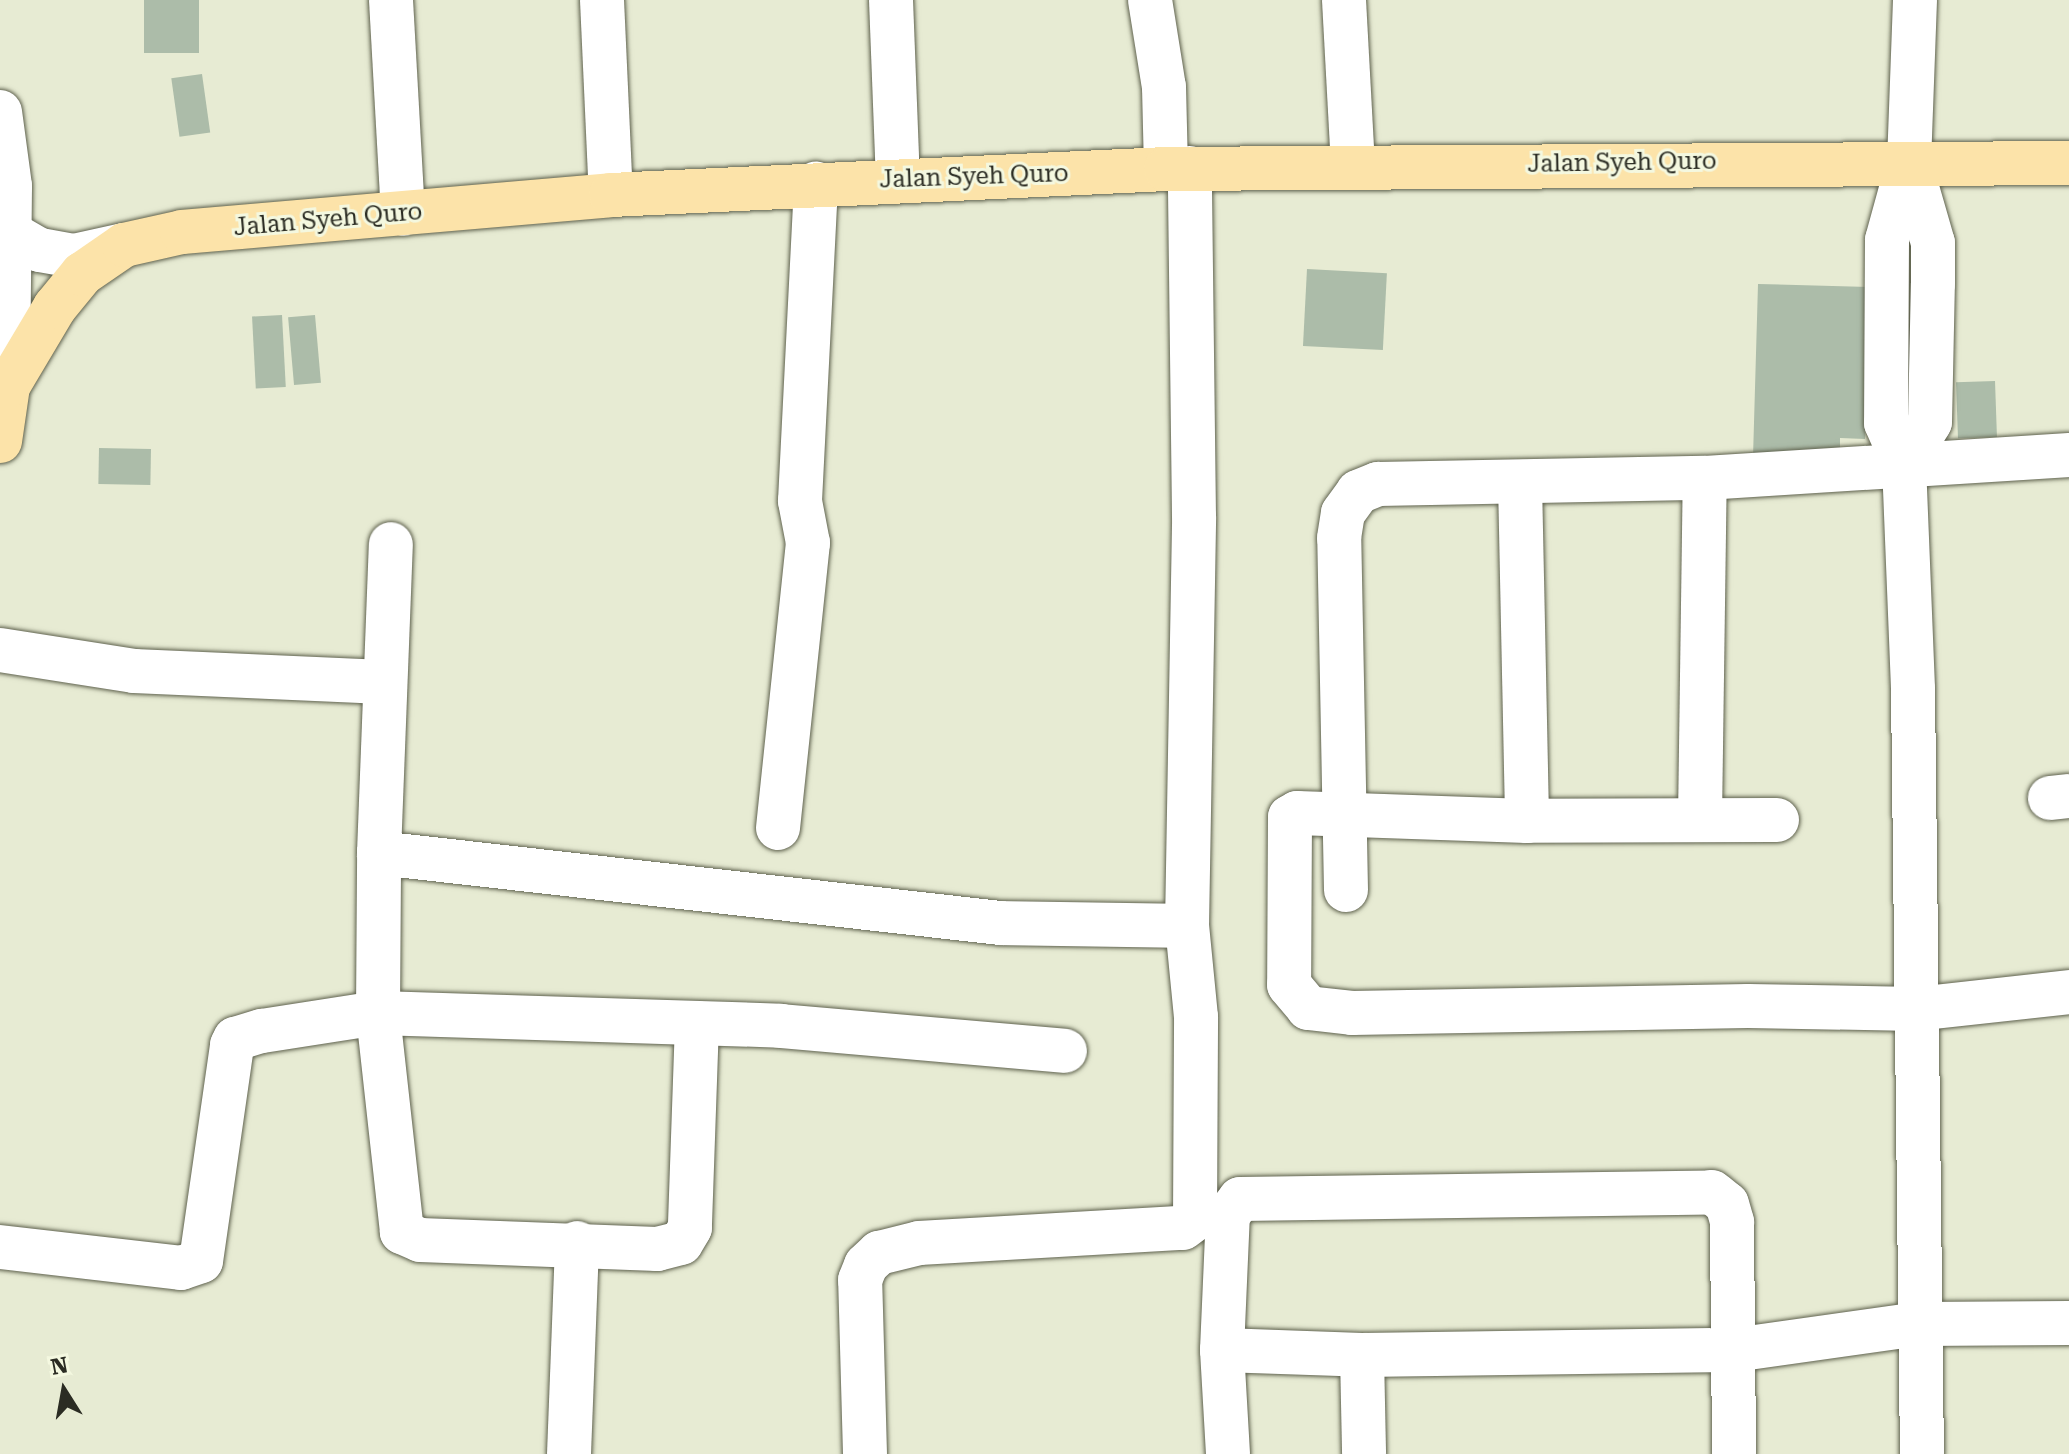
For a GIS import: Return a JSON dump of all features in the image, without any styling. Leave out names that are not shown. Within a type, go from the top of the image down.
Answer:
[{"type":"main road","name":"Jalan Syeh Quro","points":[[0,441],[8,386],[55,307],[82,274],[124,245],[182,232],[611,195],[816,183],[1178,169],[1909,160],[2069,163]]},
{"type":"street","points":[[391,0],[403,214]]},
{"type":"street","points":[[602,0],[611,195]]},
{"type":"street","points":[[891,0],[898,181]]},
{"type":"street","points":[[865,1454],[860,1280],[879,1253],[919,1243],[1183,1228],[1195,1219],[1196,1017],[1187,926],[1194,517],[1178,169],[1150,0]]},
{"type":"street","points":[[1344,0],[1353,167]]},
{"type":"street","points":[[1915,0],[1909,160],[1887,240],[1886,423],[1904,464],[1913,689],[1922,1454]]},
{"type":"street","points":[[0,112],[10,233],[8,386]]},
{"type":"street","points":[[778,828],[808,543],[800,501],[816,183]]},
{"type":"street","points":[[10,233],[40,250],[74,256],[124,245]]},
{"type":"street","points":[[1346,890],[1339,538],[1343,513],[1358,492],[1378,484],[1705,478],[2069,455]]},
{"type":"street","points":[[1700,819],[1705,478]]},
{"type":"street","points":[[1520,482],[1527,821]]},
{"type":"street","points":[[391,544],[379,853],[378,1013],[402,1232],[420,1240],[577,1243],[657,1249],[688,1236],[697,1023]]},
{"type":"street","points":[[0,650],[134,671],[384,682]]},
{"type":"street","points":[[1777,820],[1527,821],[1345,816],[1307,811],[1290,817],[1289,985],[1308,1008],[1352,1013],[1748,1006],[1916,1009],[2069,992]]},
{"type":"street","points":[[379,853],[1000,923],[1187,926]]},
{"type":"street","points":[[0,1247],[194,1266],[205,1253],[235,1039],[378,1013],[697,1023],[1065,1051]]},
{"type":"street","points":[[1228,1454],[1222,1350],[1228,1215],[1240,1199],[1712,1192],[1727,1204],[1732,1222],[1734,1454]]},
{"type":"street","points":[[569,1454],[577,1243]]},
{"type":"street","points":[[1222,1350],[1362,1355],[1734,1350],[1920,1324],[2069,1323]]},
{"type":"street","points":[[1362,1355],[1364,1454]]},
{"type":"building","points":[[144,0],[199,0],[199,53],[144,53]]},
{"type":"building","points":[[202,74],[210,132],[180,137],[171,78]]},
{"type":"building","points":[[1307,269],[1387,273],[1383,350],[1303,346]]},
{"type":"building","points":[[1758,284],[1869,287],[1865,439],[1840,438],[1840,459],[1753,457]]},
{"type":"building","points":[[282,315],[286,387],[256,388],[252,317]]},
{"type":"building","points":[[315,315],[321,383],[294,385],[288,317]]},
{"type":"building","points":[[1995,381],[1997,437],[1958,438],[1956,382]]},
{"type":"building","points":[[99,448],[151,449],[150,485],[98,484]]}]
